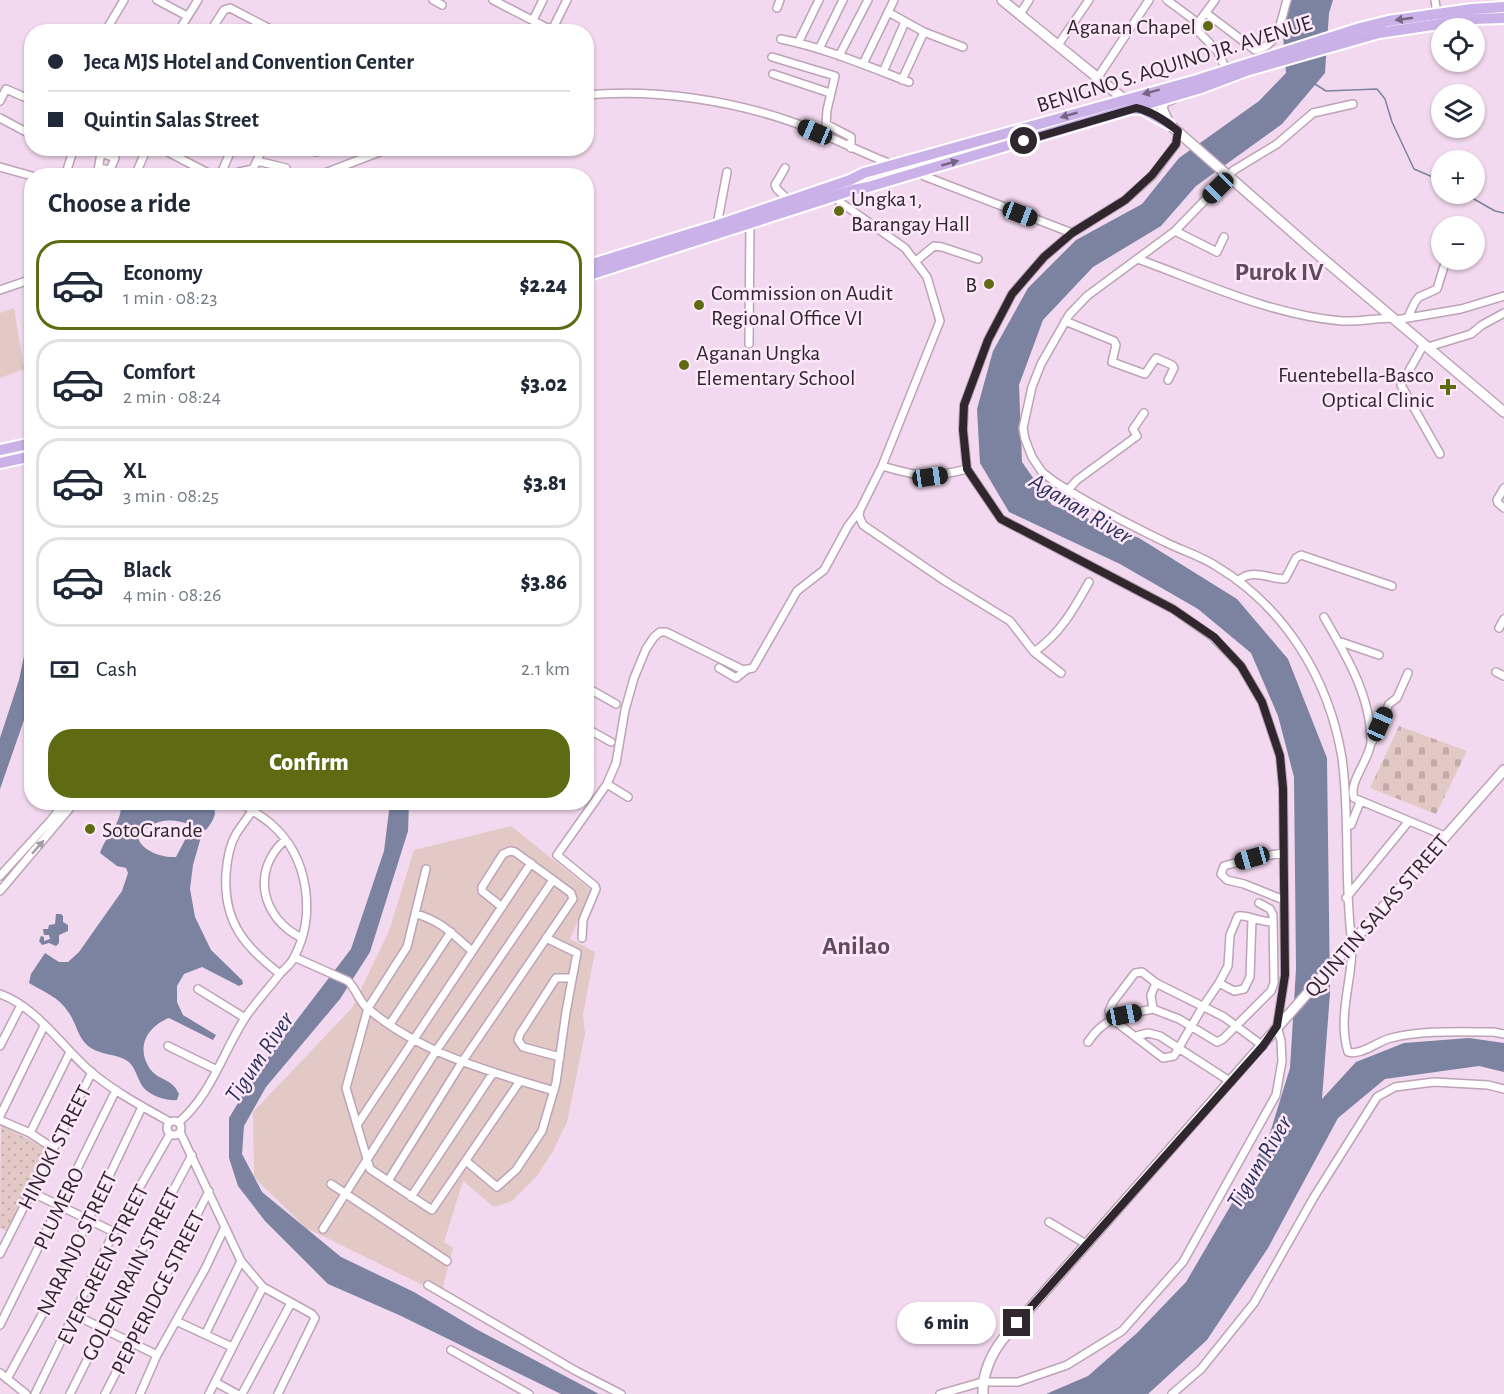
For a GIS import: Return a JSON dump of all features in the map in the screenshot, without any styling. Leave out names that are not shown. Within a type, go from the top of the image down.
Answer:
[{"type":"main road","points":[[1002,0],[1114,89],[1124,104],[1143,110],[1174,128]]},
{"type":"main road","name":"BENIGNO S. AQUINO JR. AVENUE","points":[[594,264],[716,228],[750,223],[831,192],[864,173],[1021,129],[1178,90],[1361,33],[1388,21],[1498,4]]},
{"type":"main road","name":"BENIGNO S. AQUINO JR. AVENUE","points":[[1361,33],[1380,33],[1463,20],[1504,18]]},
{"type":"main road","points":[[1178,90],[1163,103],[1162,112],[1174,128],[1504,412]]},
{"type":"main road","name":"BENIGNO S. AQUINO JR. AVENUE","points":[[594,273],[789,201],[921,171],[1024,141],[1124,104]]},
{"type":"main road","points":[[1021,129],[1017,132],[1016,137],[1024,141]]},
{"type":"main road","points":[[0,450],[24,445]]},
{"type":"main road","points":[[0,463],[24,458]]},
{"type":"main road","name":"QUINTIN SALAS STREET","points":[[982,1389],[997,1347],[1003,1339],[1504,770]]},
{"type":"street","points":[[110,24],[124,0]]},
{"type":"street","points":[[157,0],[170,3],[187,16]]},
{"type":"street","points":[[182,24],[198,0]]},
{"type":"street","points":[[433,0],[442,5]]},
{"type":"street","points":[[556,24],[567,0]]},
{"type":"street","points":[[777,8],[780,0]]},
{"type":"street","points":[[798,43],[819,0]]},
{"type":"street","points":[[819,49],[843,0]]},
{"type":"street","points":[[839,56],[868,0]]},
{"type":"street","points":[[863,64],[894,0]]},
{"type":"street","points":[[1020,14],[1029,0]]},
{"type":"street","points":[[1058,45],[1089,0]]},
{"type":"street","points":[[1098,76],[1149,0]]},
{"type":"street","points":[[1167,0],[1198,23]]},
{"type":"street","points":[[1215,0],[1198,23],[1198,31],[1218,52],[1228,73]]},
{"type":"street","points":[[1206,13],[1255,50],[1263,49],[1276,38],[1287,0]]},
{"type":"street","points":[[1435,0],[1437,14]]},
{"type":"street","points":[[496,1],[540,24]]},
{"type":"street","points":[[533,20],[541,1]]},
{"type":"street","points":[[215,24],[224,10],[230,8],[261,24]]},
{"type":"street","points":[[888,12],[924,32],[963,47]]},
{"type":"street","points":[[883,72],[905,22]]},
{"type":"street","points":[[781,39],[819,49],[905,81],[924,32]]},
{"type":"street","points":[[772,57],[835,76],[826,124],[848,134],[851,137],[851,148]]},
{"type":"street","points":[[773,74],[830,93]]},
{"type":"street","points":[[0,101],[3,88],[24,97]]},
{"type":"street","points":[[594,95],[656,94],[732,106],[797,124],[886,162],[888,166]]},
{"type":"street","points":[[1353,104],[1313,112],[1277,144],[1234,170],[1175,231],[1087,296],[1065,321],[1041,364],[1032,387],[1023,428],[1032,457],[1042,472],[1068,490],[1165,542],[1195,554],[1239,580],[1287,627],[1316,675],[1338,737],[1344,779],[1346,898],[1352,944],[1345,999],[1348,1052],[1356,1053],[1391,1038],[1426,1033],[1493,1032],[1504,1034]]},
{"type":"street","points":[[0,118],[24,131]]},
{"type":"street","points":[[940,1394],[1018,1382],[1067,1365],[1122,1331],[1183,1262],[1276,1095],[1282,1061],[1281,1041],[1277,1026],[1285,975],[1283,788],[1280,756],[1262,702],[1241,666],[1214,637],[1173,609],[1001,519],[967,469],[963,430],[964,405],[988,340],[1012,294],[1044,257],[1072,233],[1125,200],[1152,175],[1176,144],[1174,128]]},
{"type":"street","points":[[175,156],[199,168]]},
{"type":"street","points":[[253,168],[259,156]]},
{"type":"street","points":[[338,168],[369,156]]},
{"type":"street","points":[[257,161],[286,168]]},
{"type":"street","points":[[0,167],[24,174]]},
{"type":"street","points":[[785,168],[775,185],[789,201]]},
{"type":"street","points":[[921,171],[924,176],[1072,233]]},
{"type":"street","points":[[716,228],[727,172]]},
{"type":"street","points":[[719,668],[736,678],[757,665],[797,591],[824,570],[848,526],[860,510],[882,466],[940,321],[927,277],[916,261],[905,248],[831,192]]},
{"type":"street","points":[[749,344],[750,223]]},
{"type":"street","points":[[1175,231],[1217,252],[1224,237]]},
{"type":"street","points":[[916,261],[934,246],[978,259]]},
{"type":"street","points":[[1138,259],[1258,303],[1302,315],[1343,321],[1395,319],[1461,309],[1504,296]]},
{"type":"street","points":[[1408,317],[1414,302],[1419,297],[1437,289],[1443,270]]},
{"type":"street","points":[[0,290],[24,282]]},
{"type":"street","points":[[1440,454],[1401,385],[1426,345],[1471,334],[1504,313]]},
{"type":"street","points":[[1065,321],[1114,341],[1116,345],[1112,362],[1145,374],[1156,358],[1172,364],[1174,368],[1168,380]]},
{"type":"street","points":[[1068,490],[1077,480],[1137,436],[1133,429],[1144,413]]},
{"type":"street","points":[[882,466],[915,476],[930,477],[967,469]]},
{"type":"street","points":[[1501,506],[1498,496],[1504,488]]},
{"type":"street","points":[[860,510],[859,516],[863,525],[870,531],[1010,621],[1034,651],[1061,673]]},
{"type":"street","points":[[1239,580],[1248,574],[1282,580],[1296,558],[1301,555],[1392,586]]},
{"type":"street","points":[[1034,651],[1054,636],[1063,625],[1089,582]]},
{"type":"street","points":[[1324,617],[1362,693],[1371,744]]},
{"type":"street","points":[[1499,628],[1504,619]]},
{"type":"street","points":[[594,803],[608,784],[616,763],[625,710],[634,678],[646,649],[657,633],[666,632],[746,670]]},
{"type":"street","points":[[1338,641],[1379,655]]},
{"type":"street","points":[[1496,672],[1504,676]]},
{"type":"street","points":[[1408,673],[1397,698],[1389,704],[1352,790],[1354,798],[1360,802],[1445,836]]},
{"type":"street","points":[[594,692],[616,704]]},
{"type":"street","points":[[594,732],[611,742]]},
{"type":"street","points":[[608,784],[628,796]]},
{"type":"street","points":[[1352,825],[1360,802]]},
{"type":"street","points":[[0,876],[59,810]]},
{"type":"street","points":[[0,891],[68,810]]},
{"type":"street","points":[[582,938],[583,920],[596,889],[557,855],[589,810]]},
{"type":"street","points":[[179,1122],[198,1101],[245,1018],[294,957],[307,917],[307,898],[300,867],[285,840],[270,823],[252,811],[236,834],[230,848],[226,882],[228,906],[234,924],[244,941],[280,974]]},
{"type":"street","points":[[1346,898],[1409,821]]},
{"type":"street","points":[[285,840],[274,849],[264,883],[275,916],[282,925],[302,938]]},
{"type":"street","points":[[388,1181],[462,1062],[573,899],[571,893],[510,850],[503,854],[482,887],[482,891],[502,907]]},
{"type":"street","points":[[1283,853],[1224,866],[1221,874],[1227,880],[1244,884],[1284,900]]},
{"type":"street","points":[[357,1125],[531,863]]},
{"type":"street","points":[[426,869],[417,914],[407,946],[368,1008],[346,1088],[370,1169],[432,1210],[520,1081]]},
{"type":"street","points":[[323,1229],[436,1051],[553,880]]},
{"type":"street","points":[[1088,1042],[1096,1030],[1112,1019],[1153,1009],[1179,1019],[1217,1042],[1223,1039],[1273,987],[1275,979],[1272,912],[1259,903]]},
{"type":"street","points":[[417,914],[436,921],[472,951]]},
{"type":"street","points":[[1263,1046],[1224,1017],[1202,1008],[1156,983],[1142,972],[1135,974],[1113,1002],[1109,1011],[1112,1019],[1163,1058],[1174,1056],[1202,1008],[1219,983],[1230,960],[1230,935],[1236,919],[1243,914],[1259,921],[1273,922]]},
{"type":"street","points":[[1219,983],[1234,991],[1244,989],[1251,977],[1252,919]]},
{"type":"street","points":[[390,1024],[451,932]]},
{"type":"street","points":[[466,1161],[497,1187],[516,1170],[542,1131],[554,1091],[577,953],[546,938]]},
{"type":"street","points":[[294,957],[348,981],[358,999],[413,1040],[462,1062],[554,1091]]},
{"type":"street","points":[[560,1057],[523,1047],[518,1040],[556,978],[572,978]]},
{"type":"street","points":[[1153,1009],[1151,995],[1156,983]]},
{"type":"street","points":[[198,989],[245,1018]]},
{"type":"street","points":[[0,994],[14,1000],[31,1012],[92,1072],[142,1107],[170,1122]]},
{"type":"street","points":[[0,1046],[21,1005]]},
{"type":"street","points":[[44,1026],[0,1118],[53,1148]]},
{"type":"street","points":[[1136,1036],[1148,1033],[1155,1035],[1180,1048],[1231,1082]]},
{"type":"street","points":[[168,1046],[217,1070]]},
{"type":"street","points":[[30,1133],[70,1052]]},
{"type":"street","name":"HINOKI STREET","points":[[0,1254],[92,1072]]},
{"type":"street","points":[[411,1197],[493,1073]]},
{"type":"street","points":[[1172,1394],[1201,1369],[1254,1303],[1314,1197],[1377,1096],[1395,1087],[1434,1082],[1488,1084],[1504,1089]]},
{"type":"street","name":"PLUMERO","points":[[0,1325],[116,1090]]},
{"type":"street","name":"NARANJO STREET","points":[[7,1379],[51,1298],[142,1107]]},
{"type":"street","points":[[179,1122],[175,1120],[170,1122],[167,1127],[170,1134],[176,1135],[180,1132]]},
{"type":"street","points":[[179,1122],[180,1132],[241,1261],[263,1287],[312,1314],[315,1318],[279,1394]]},
{"type":"street","name":"EVERGREEN STREET","points":[[35,1394],[114,1233],[170,1134]]},
{"type":"street","name":"GOLDENRAIN STREET","points":[[70,1394],[192,1155]]},
{"type":"street","points":[[331,1184],[447,1261]]},
{"type":"street","name":"PEPPERIDGE STREET","points":[[105,1394],[209,1191]]},
{"type":"street","points":[[31,1192],[114,1233]]},
{"type":"street","points":[[1049,1222],[1086,1244]]},
{"type":"street","points":[[142,1393],[157,1355],[205,1269],[224,1229]]},
{"type":"street","points":[[0,1233],[8,1236]]},
{"type":"street","points":[[206,1333],[241,1261]]},
{"type":"street","points":[[428,1285],[576,1371],[621,1394]]},
{"type":"street","points":[[209,1394],[263,1287]]},
{"type":"street","points":[[242,1394],[291,1303]]},
{"type":"street","points":[[75,1314],[157,1355]]},
{"type":"street","points":[[176,1321],[232,1347]]},
{"type":"street","points":[[451,1350],[529,1394]]},
{"type":"street","points":[[0,1374],[26,1394]]},
{"type":"street","points":[[215,1382],[237,1394]]},
{"type":"green space","points":[[14,308],[24,369],[0,378],[0,313]]},
{"type":"green space","points":[[1399,726],[1467,751],[1436,814],[1370,788]]},
{"type":"green space","points":[[511,826],[591,890],[570,939],[595,952],[583,1014],[585,1034],[567,1122],[553,1151],[537,1176],[512,1201],[494,1207],[463,1181],[444,1242],[453,1248],[441,1294],[306,1228],[254,1177],[253,1112],[352,1008],[389,931],[414,850]]},
{"type":"green space","points":[[1,1125],[49,1150],[8,1232],[0,1228]]},
{"type":"water","name":"Tigum River","points":[[1287,0],[1333,0],[1329,13],[1325,73],[1282,124],[1196,186],[1161,226],[1093,267],[1043,320],[1019,385],[1022,462],[1052,505],[1139,538],[1237,599],[1288,659],[1327,758],[1330,993],[1322,1099],[1356,1062],[1404,1043],[1469,1038],[1504,1043],[1504,1072],[1479,1066],[1385,1079],[1338,1118],[1268,1248],[1207,1340],[1148,1394],[1046,1394],[1088,1376],[1137,1333],[1186,1282],[1270,1133],[1290,1068],[1296,969],[1294,777],[1278,716],[1251,653],[1198,609],[1120,564],[1009,512],[980,463],[977,409],[993,351],[1028,288],[1076,240],[1142,204],[1179,158],[1259,101],[1286,73],[1283,34]]},
{"type":"water","points":[[24,656],[24,720],[0,789],[0,738],[19,680]]},
{"type":"water","points":[[214,810],[215,812],[206,830],[171,820],[156,823],[137,833],[141,844],[151,852],[170,857],[176,857],[188,834],[201,837],[193,865],[190,889],[195,917],[211,950],[242,980],[243,984],[239,986],[202,967],[184,974],[177,986],[177,1002],[183,1015],[216,1035],[213,1040],[169,1018],[155,1026],[146,1038],[144,1053],[150,1069],[173,1085],[179,1094],[177,1100],[168,1100],[146,1090],[130,1063],[125,1060],[92,1049],[81,1038],[65,1007],[51,995],[29,983],[31,974],[45,953],[59,962],[68,962],[79,952],[122,891],[128,873],[126,868],[117,866],[100,853],[121,811]]},
{"type":"water","points":[[389,810],[409,810],[408,831],[370,952],[340,999],[266,1087],[244,1126],[242,1154],[262,1192],[341,1257],[414,1292],[476,1329],[599,1394],[561,1394],[399,1315],[328,1284],[265,1221],[238,1186],[229,1158],[229,1118],[254,1076],[351,949],[384,851]]},
{"type":"water","points":[[56,914],[63,916],[63,922],[68,925],[68,931],[59,935],[59,943],[56,946],[49,943],[42,945],[39,941],[41,936],[44,937],[44,941],[50,939],[49,935],[44,935],[43,929],[48,929],[49,925],[55,924]]},
{"type":"waterway","points":[[1315,84],[1326,91],[1377,89],[1385,99],[1392,122],[1414,169],[1431,176]]},
{"type":"waterway","points":[[1483,204],[1504,213]]},
{"type":"place","name":"Aganan Chapel","points":[[1208,26]]},
{"type":"place","name":"Ungka 1, Barangay Hall","points":[[839,211]]},
{"type":"place","name":"B","points":[[989,284]]},
{"type":"place","name":"Commission on Audit Regional Office VI","points":[[699,305]]},
{"type":"place","name":"Aganan Ungka Elementary School","points":[[684,365]]},
{"type":"place","name":"Fuentebella-Basco Optical Clinic","points":[[1448,387]]},
{"type":"place","name":"SotoGrande","points":[[90,829]]},
{"type":"district","name":"Purok IV","points":[[1279,271]]},
{"type":"district","name":"Anilao","points":[[856,945]]},
{"type":"route","points":[[1017,1323],[1263,1046],[1277,1026],[1285,975],[1283,788],[1280,756],[1262,702],[1241,666],[1214,637],[1173,609],[1001,519],[967,469],[963,430],[964,405],[988,340],[1012,294],[1044,257],[1072,233],[1125,200],[1152,175],[1176,144],[1178,131],[1169,124],[1136,108],[1024,141]]},
{"type":"water label","name":"Aganan River","points":[[1081,508]]}]
